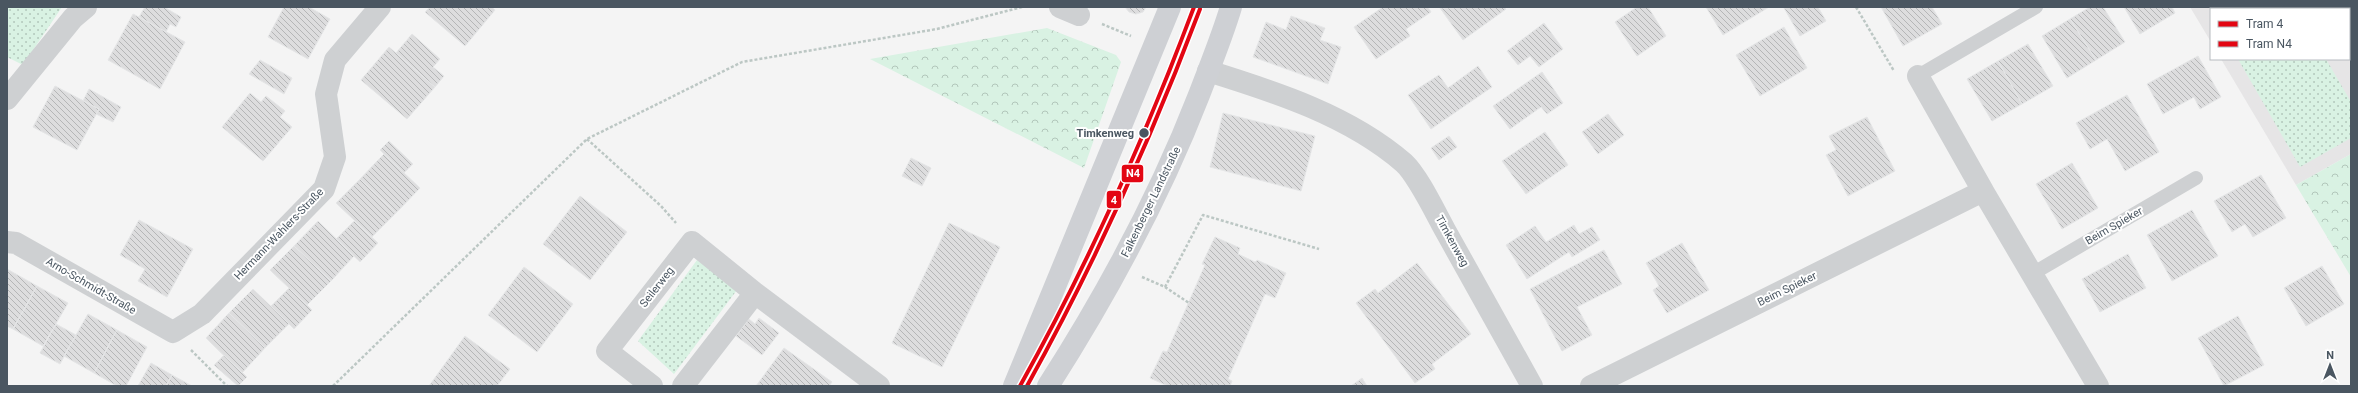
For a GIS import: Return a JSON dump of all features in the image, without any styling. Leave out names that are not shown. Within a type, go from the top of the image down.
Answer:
[{"type":"street","points":[[7,99],[73,18],[86,7]]},
{"type":"street","name":"Hermann-Wahlers-Straße","points":[[173,332],[202,314],[324,189],[335,157],[326,94],[335,60],[380,7]]},
{"type":"street","points":[[1014,386],[1170,7]]},
{"type":"street","name":"Falkenberger Landstraße","points":[[1048,386],[1087,324],[1133,241],[1174,156],[1208,71],[1231,7]]},
{"type":"street","name":"Timkenweg","points":[[1208,71],[1268,92],[1347,124],[1405,164],[1428,199],[1532,386]]},
{"type":"street","points":[[1918,76],[1983,191],[2098,386]]},
{"type":"street","name":"Beim Spieker","points":[[1591,386],[1983,191]]},
{"type":"street","name":"Arno-Schmidt-Straße","points":[[7,242],[16,243],[173,332]]},
{"type":"street","points":[[692,242],[755,294],[879,386]]},
{"type":"street","name":"Seilerweg","points":[[652,386],[607,350],[692,242]]},
{"type":"street","points":[[683,386],[755,294]]},
{"type":"lane","points":[[1918,76],[2036,7]]},
{"type":"lane","name":"Beim Spieker","points":[[2032,274],[2196,178]]},
{"type":"path","points":[[333,386],[587,139],[742,62],[937,29],[1022,7]]},
{"type":"path","points":[[1856,7],[1904,88],[1918,76]]},
{"type":"path","points":[[1070,11],[1136,38]]},
{"type":"path","points":[[587,139],[661,206],[692,242]]},
{"type":"path","points":[[1165,287],[1203,215],[1319,249]]},
{"type":"path","points":[[1138,275],[1165,287],[1189,302]]},
{"type":"path","points":[[173,332],[227,386]]},
{"type":"shaded area","points":[[2190,7],[2351,7],[2351,154],[2296,185],[2222,60],[2350,60],[2350,8],[2210,8],[2210,40]]},
{"type":"green space","points":[[7,7],[62,7],[23,65],[7,57]]},
{"type":"green space","points":[[1047,28],[1116,55],[1121,62],[1084,168],[870,59]]},
{"type":"green space","points":[[2239,60],[2327,60],[2351,102],[2351,138],[2300,167]]},
{"type":"green space","points":[[2351,154],[2351,277],[2296,185]]},
{"type":"green space","points":[[697,260],[737,290],[674,374],[638,341]]},
{"type":"building","points":[[145,7],[164,7],[181,17],[176,27],[170,24],[166,32],[139,17]]},
{"type":"building","points":[[284,7],[309,7],[330,19],[308,59],[268,37]]},
{"type":"building","points":[[430,7],[492,7],[495,10],[465,46],[425,12]]},
{"type":"building","points":[[1125,7],[1146,7],[1143,12],[1136,14],[1129,12]]},
{"type":"building","points":[[1383,7],[1428,7],[1431,12],[1406,29],[1410,36],[1376,59],[1354,27]]},
{"type":"building","points":[[1504,7],[1506,9],[1463,40],[1440,8]]},
{"type":"building","points":[[1637,7],[1648,7],[1666,36],[1637,56],[1615,22]]},
{"type":"building","points":[[1706,7],[1769,7],[1723,35]]},
{"type":"building","points":[[1818,7],[1826,21],[1800,36],[1784,8]]},
{"type":"building","points":[[1881,7],[1932,7],[1942,24],[1903,46]]},
{"type":"building","points":[[2090,7],[2103,7],[2125,42],[2096,60],[2070,19]]},
{"type":"building","points":[[2124,7],[2172,7],[2175,13],[2140,34]]},
{"type":"building","points":[[2351,7],[2351,42],[2350,8],[2330,8]]},
{"type":"building","points":[[133,14],[185,42],[160,89],[108,60]]},
{"type":"building","points":[[1291,16],[1325,28],[1320,40],[1341,47],[1328,84],[1253,57],[1266,22],[1286,30]]},
{"type":"building","points":[[2070,19],[2096,60],[2067,78],[2042,36]]},
{"type":"building","points":[[1544,23],[1563,49],[1539,67],[1530,56],[1518,65],[1507,51]]},
{"type":"building","points":[[1784,27],[1807,68],[1760,96],[1736,55]]},
{"type":"building","points":[[412,34],[440,59],[433,67],[444,76],[435,87],[396,53]]},
{"type":"building","points":[[2028,44],[2053,86],[2022,104],[1998,61]]},
{"type":"building","points":[[389,47],[435,87],[407,119],[361,80]]},
{"type":"building","points":[[2198,56],[2221,97],[2200,109],[2194,97],[2163,114],[2147,84]]},
{"type":"building","points":[[260,60],[292,78],[284,94],[249,74]]},
{"type":"building","points":[[1998,61],[2022,104],[1992,121],[1967,79]]},
{"type":"building","points":[[1478,66],[1492,87],[1431,129],[1408,95],[1439,75],[1448,88]]},
{"type":"building","points":[[1542,72],[1563,103],[1547,114],[1541,107],[1510,129],[1493,106]]},
{"type":"building","points":[[55,86],[99,109],[77,150],[33,127]]},
{"type":"building","points":[[89,89],[121,107],[113,122],[96,114],[99,109],[83,101]]},
{"type":"building","points":[[250,93],[261,102],[266,96],[285,111],[280,117],[292,127],[263,161],[222,127]]},
{"type":"building","points":[[2127,95],[2159,152],[2125,171],[2107,139],[2090,149],[2076,123]]},
{"type":"building","points":[[1223,113],[1315,136],[1301,191],[1210,167]]},
{"type":"building","points":[[1608,114],[1624,135],[1598,154],[1582,132]]},
{"type":"building","points":[[1867,117],[1895,171],[1848,196],[1826,155],[1836,150],[1829,136]]},
{"type":"building","points":[[1545,132],[1568,165],[1526,194],[1502,161]]},
{"type":"building","points":[[1449,136],[1457,147],[1439,160],[1431,148]]},
{"type":"building","points":[[389,141],[413,164],[404,173],[380,150]]},
{"type":"building","points":[[384,154],[420,188],[396,213],[360,179]]},
{"type":"building","points":[[911,158],[931,168],[922,186],[902,176]]},
{"type":"building","points":[[2072,163],[2098,208],[2062,229],[2036,184]]},
{"type":"building","points":[[2261,175],[2286,218],[2253,237],[2245,224],[2232,232],[2214,201]]},
{"type":"building","points":[[360,179],[396,213],[372,237],[336,203]]},
{"type":"building","points":[[580,196],[627,232],[590,280],[543,244]]},
{"type":"building","points":[[2192,210],[2218,256],[2172,281],[2147,235]]},
{"type":"building","points":[[139,220],[193,249],[167,297],[138,281],[145,269],[120,255]]},
{"type":"building","points":[[318,221],[354,256],[331,281],[294,246]]},
{"type":"building","points":[[354,221],[378,243],[360,262],[336,239]]},
{"type":"building","points":[[949,223],[1000,247],[942,367],[892,343]]},
{"type":"building","points":[[1574,225],[1579,234],[1592,227],[1600,240],[1572,257],[1569,252],[1527,279],[1506,245],[1535,226],[1546,242]]},
{"type":"building","points":[[1215,237],[1240,248],[1238,254],[1255,262],[1257,260],[1286,273],[1275,298],[1265,294],[1228,379],[1232,381],[1230,386],[1184,386],[1179,384],[1177,386],[1168,386],[1150,378],[1163,351],[1167,352],[1205,265],[1202,264]]},
{"type":"building","points":[[1682,243],[1709,290],[1667,313],[1653,290],[1659,286],[1646,263]]},
{"type":"building","points":[[294,246],[331,281],[307,305],[270,270]]},
{"type":"building","points":[[1604,250],[1622,284],[1577,307],[1592,335],[1562,351],[1530,289]]},
{"type":"building","points":[[2128,254],[2146,288],[2100,312],[2082,279]]},
{"type":"building","points":[[1417,263],[1471,334],[1432,364],[1435,369],[1415,383],[1356,303],[1375,289],[1378,293]]},
{"type":"building","points":[[2322,266],[2344,304],[2306,326],[2284,288]]},
{"type":"building","points":[[524,267],[573,304],[537,352],[488,315]]},
{"type":"building","points":[[7,269],[37,286],[13,329],[7,326]]},
{"type":"building","points":[[37,286],[68,303],[43,346],[13,329]]},
{"type":"building","points":[[289,288],[312,310],[294,329],[271,306]]},
{"type":"building","points":[[253,289],[289,324],[265,348],[229,313]]},
{"type":"building","points":[[229,313],[265,348],[242,373],[206,338]]},
{"type":"building","points":[[88,314],[117,330],[94,373],[64,356]]},
{"type":"building","points":[[2238,316],[2264,365],[2224,386],[2198,338]]},
{"type":"building","points":[[759,318],[779,333],[762,355],[736,336],[749,319],[755,324]]},
{"type":"building","points":[[56,324],[76,335],[60,364],[40,353]]},
{"type":"building","points":[[117,330],[147,347],[126,386],[117,386],[94,373]]},
{"type":"building","points":[[465,336],[510,369],[497,386],[429,386]]},
{"type":"building","points":[[784,348],[832,382],[829,386],[756,386]]},
{"type":"building","points":[[224,355],[247,377],[238,386],[214,365]]},
{"type":"building","points":[[151,363],[172,375],[166,386],[138,386]]},
{"type":"building","points":[[172,375],[192,386],[166,386]]},
{"type":"building","points":[[1362,378],[1367,386],[1351,386]]},
{"type":"tram line","name":"4","points":[[1020,386],[1069,294],[1114,200],[1156,104],[1194,7]]},
{"type":"tram line","name":"N4","points":[[1027,386],[1052,340],[1120,201],[1162,106],[1200,9]]},
{"type":"place","name":"Timkenweg","points":[[1144,133]]}]
